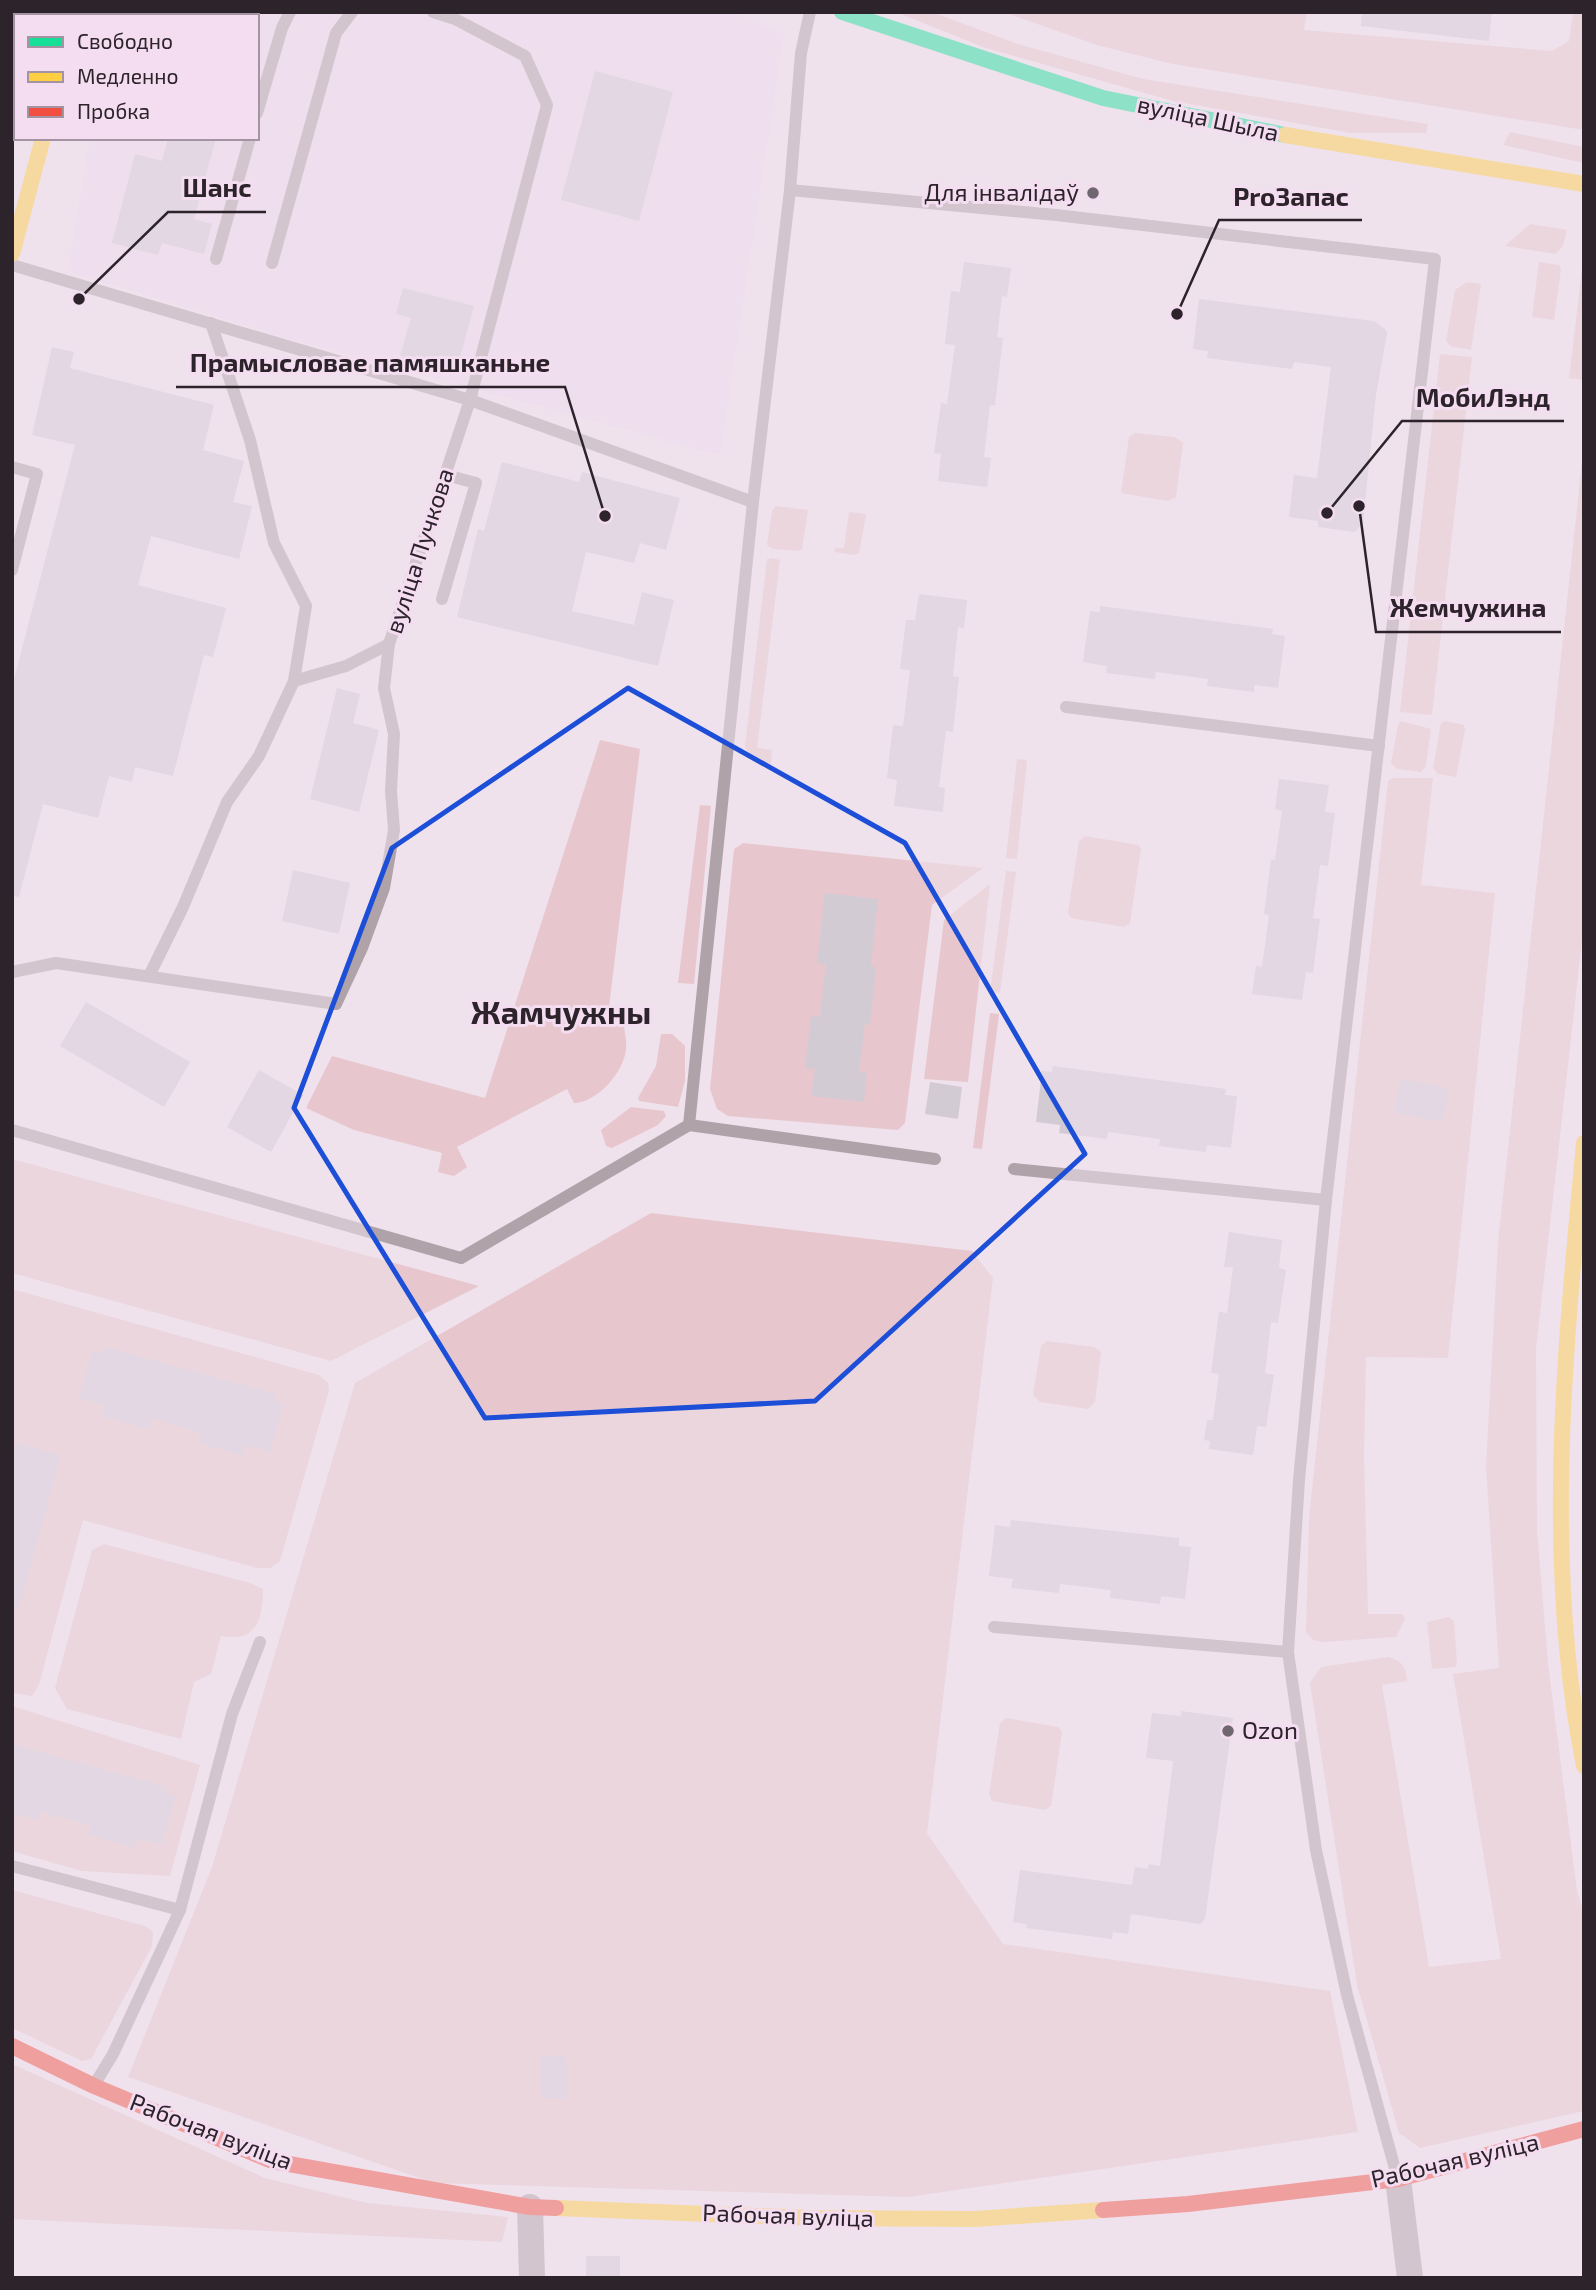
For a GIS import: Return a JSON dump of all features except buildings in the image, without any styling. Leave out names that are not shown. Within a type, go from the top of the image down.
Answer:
[{"type":"street","name":"вуліца Шыла","points":[[842,12],[898,33],[1103,98],[1284,135],[1584,184]]},
{"type":"street","points":[[12,254],[42,140]]},
{"type":"street","points":[[1584,1143],[1565,1413],[1562,1520],[1584,1766]]},
{"type":"street","name":"Рабочая вуліца","points":[[12,2046],[94,2085],[272,2161],[371,2181],[530,2207],[811,2218],[975,2219],[1188,2204],[1398,2179],[1584,2129]]},
{"type":"street","points":[[1398,2179],[1410,2278]]},
{"type":"street","points":[[530,2207],[532,2278]]},
{"type":"lane","points":[[259,106],[282,28],[290,12]]},
{"type":"lane","points":[[272,263],[336,33],[352,12]]},
{"type":"lane","name":"вуліца Пучкова","points":[[294,681],[346,666],[389,644],[470,400],[522,192],[547,105],[525,56],[455,19],[433,12]]},
{"type":"lane","points":[[689,1125],[752,502],[790,190],[801,52],[810,12]]},
{"type":"lane","points":[[216,259],[249,140]]},
{"type":"lane","points":[[790,190],[1056,215],[1436,259],[1326,1200],[1298,1480],[1289,1652],[1316,1850],[1347,1995],[1398,2179]]},
{"type":"lane","points":[[12,265],[470,400],[752,502]]},
{"type":"lane","points":[[149,976],[183,907],[227,802],[259,756],[294,681],[306,606],[274,543],[250,440],[211,323]]},
{"type":"lane","points":[[12,467],[37,474],[12,570]]},
{"type":"lane","points":[[442,599],[476,483],[446,475]]},
{"type":"lane","points":[[12,972],[56,963],[336,1004],[362,948],[384,888],[394,831],[391,791],[394,734],[384,688],[389,644]]},
{"type":"lane","points":[[1066,707],[1379,746]]},
{"type":"lane","points":[[12,1130],[461,1258],[689,1125],[935,1158]]},
{"type":"lane","points":[[1014,1169],[1326,1200]]},
{"type":"lane","points":[[994,1627],[1289,1652]]},
{"type":"lane","points":[[94,2085],[113,2054],[180,1910],[232,1714],[260,1642]]},
{"type":"lane","points":[[12,1866],[180,1910]]},
{"type":"highlighted area","points":[[628,688],[905,843],[1085,1154],[815,1401],[485,1418],[294,1108],[392,848]]},
{"type":"shaded area","points":[[732,12],[784,34],[720,455],[285,338],[68,271],[90,140],[259,140],[259,14],[111,14]]},
{"type":"shaded area","points":[[896,12],[932,12],[1018,44],[1143,79],[1428,124],[1426,133],[1351,133],[1173,101],[983,47]]},
{"type":"shaded area","points":[[1003,12],[1307,12],[1304,30],[1552,51],[1569,41],[1573,12],[1584,12],[1584,130],[1173,64],[1097,45]]},
{"type":"shaded area","points":[[1510,132],[1584,147],[1584,163],[1503,145]]},
{"type":"shaded area","points":[[1530,224],[1567,230],[1563,246],[1555,254],[1505,246]]},
{"type":"shaded area","points":[[1584,253],[1584,380],[1569,378]]},
{"type":"shaded area","points":[[1539,262],[1559,265],[1561,269],[1554,320],[1532,317]]},
{"type":"shaded area","points":[[1467,282],[1481,284],[1471,350],[1450,346],[1446,341],[1455,290]]},
{"type":"shaded area","points":[[1440,354],[1472,357],[1432,715],[1400,712]]},
{"type":"shaded area","points":[[1135,433],[1175,437],[1183,443],[1176,497],[1168,501],[1121,493],[1129,437]]},
{"type":"shaded area","points":[[1584,443],[1584,923],[1536,1349],[1537,1531],[1548,1663],[1577,1891],[1584,1914],[1584,2111],[1420,2148],[1399,2133],[1357,1985],[1310,1683],[1321,1667],[1388,1657],[1402,1665],[1407,1681],[1382,1685],[1429,1967],[1501,1959],[1453,1674],[1499,1668],[1486,1466],[1498,1242]]},
{"type":"shaded area","points":[[776,506],[808,510],[802,549],[773,549],[767,545],[772,511]]},
{"type":"shaded area","points":[[849,512],[866,514],[859,553],[854,555],[835,552],[835,548],[844,548]]},
{"type":"shaded area","points":[[767,559],[780,560],[757,748],[772,750],[771,765],[754,761],[745,746]]},
{"type":"shaded area","points":[[1401,721],[1431,729],[1426,766],[1421,772],[1397,769],[1391,763]]},
{"type":"shaded area","points":[[1445,721],[1464,725],[1465,730],[1456,777],[1438,774],[1433,768],[1441,723]]},
{"type":"shaded area","points":[[600,740],[640,749],[607,1024],[624,1027],[626,1046],[620,1067],[608,1085],[592,1098],[574,1103],[567,1089],[457,1147],[467,1167],[454,1176],[438,1172],[442,1153],[354,1130],[306,1108],[332,1056],[485,1098]]},
{"type":"shaded area","points":[[1017,759],[1027,760],[1017,859],[1006,858]]},
{"type":"shaded area","points":[[1393,778],[1433,778],[1421,885],[1495,893],[1448,1358],[1366,1357],[1364,1456],[1368,1614],[1402,1614],[1405,1619],[1396,1637],[1323,1642],[1313,1640],[1306,1632],[1309,1518],[1388,781]]},
{"type":"shaded area","points":[[700,805],[711,806],[694,984],[678,983]]},
{"type":"shaded area","points":[[1085,836],[1139,845],[1141,849],[1130,923],[1124,927],[1071,918],[1068,912],[1079,841]]},
{"type":"shaded area","points":[[743,843],[983,868],[932,905],[905,1123],[898,1130],[728,1116],[717,1109],[710,1089],[734,849]]},
{"type":"shaded area","points":[[1006,871],[1016,872],[1000,993],[990,992]]},
{"type":"shaded area","points":[[990,884],[968,1082],[924,1079],[944,920]]},
{"type":"shaded area","points":[[990,1013],[999,1014],[982,1149],[973,1148]]},
{"type":"shaded area","points":[[661,1034],[672,1034],[685,1046],[685,1081],[678,1107],[639,1101],[638,1098],[656,1066]]},
{"type":"shaded area","points":[[631,1107],[664,1111],[666,1116],[658,1125],[612,1148],[606,1146],[601,1130]]},
{"type":"shaded area","points":[[12,1159],[479,1286],[331,1361],[12,1273]]},
{"type":"shaded area","points":[[651,1213],[972,1251],[993,1278],[927,1833],[1003,1944],[1330,1991],[1358,2132],[908,2197],[434,2183],[128,2077],[212,1867],[355,1383]]},
{"type":"shaded area","points":[[12,1289],[319,1375],[328,1383],[329,1390],[280,1561],[271,1568],[257,1568],[83,1520],[39,1685],[32,1696],[12,1693]]},
{"type":"shaded area","points":[[1047,1341],[1094,1347],[1101,1352],[1095,1402],[1088,1409],[1040,1402],[1033,1395],[1041,1346]]},
{"type":"shaded area","points":[[104,1544],[250,1583],[263,1589],[261,1611],[255,1627],[242,1636],[221,1636],[211,1674],[194,1682],[181,1739],[67,1709],[55,1688],[92,1550]]},
{"type":"shaded area","points":[[1449,1617],[1454,1621],[1457,1663],[1455,1667],[1432,1669],[1427,1622]]},
{"type":"shaded area","points":[[12,1706],[200,1765],[170,1876],[82,1871],[12,1851]]},
{"type":"shaded area","points":[[1006,1718],[1059,1727],[1062,1732],[1051,1806],[1045,1810],[992,1801],[989,1794],[1000,1723]]},
{"type":"shaded area","points":[[12,1890],[145,1926],[153,1932],[152,1946],[91,2059],[82,2061],[12,2028]]},
{"type":"shaded area","points":[[12,2064],[265,2178],[367,2203],[508,2217],[502,2242],[12,2219]]},
{"type":"traffic: fast","points":[[842,12],[1103,98],[1285,135]]},
{"type":"traffic: slow","points":[[1285,135],[1584,184]]},
{"type":"traffic: slow","points":[[12,254],[42,140]]},
{"type":"traffic: slow","points":[[1584,1143],[1565,1377],[1561,1533],[1571,1689],[1584,1766]]},
{"type":"traffic: slow","points":[[556,2208],[811,2218],[975,2219],[1103,2210]]},
{"type":"traffic: jam","points":[[12,2046],[94,2086],[272,2161],[530,2207],[556,2208]]},
{"type":"traffic: jam","points":[[1103,2210],[1188,2204],[1398,2179],[1584,2129]]},
{"type":"place","name":"Для інвалідаў","points":[[1093,193]]},
{"type":"place","name":"Шанс","points":[[79,299]]},
{"type":"place","name":"ProЗапас","points":[[1177,314]]},
{"type":"place","name":"Жемчужина","points":[[1359,506]]},
{"type":"place","name":"МобиЛэнд","points":[[1327,513]]},
{"type":"place","name":"Прамысловае памяшканьне","points":[[605,516]]},
{"type":"place","name":"Ozon","points":[[1228,1731]]},
{"type":"district","name":"Жамчужны","points":[[561,1013]]}]
